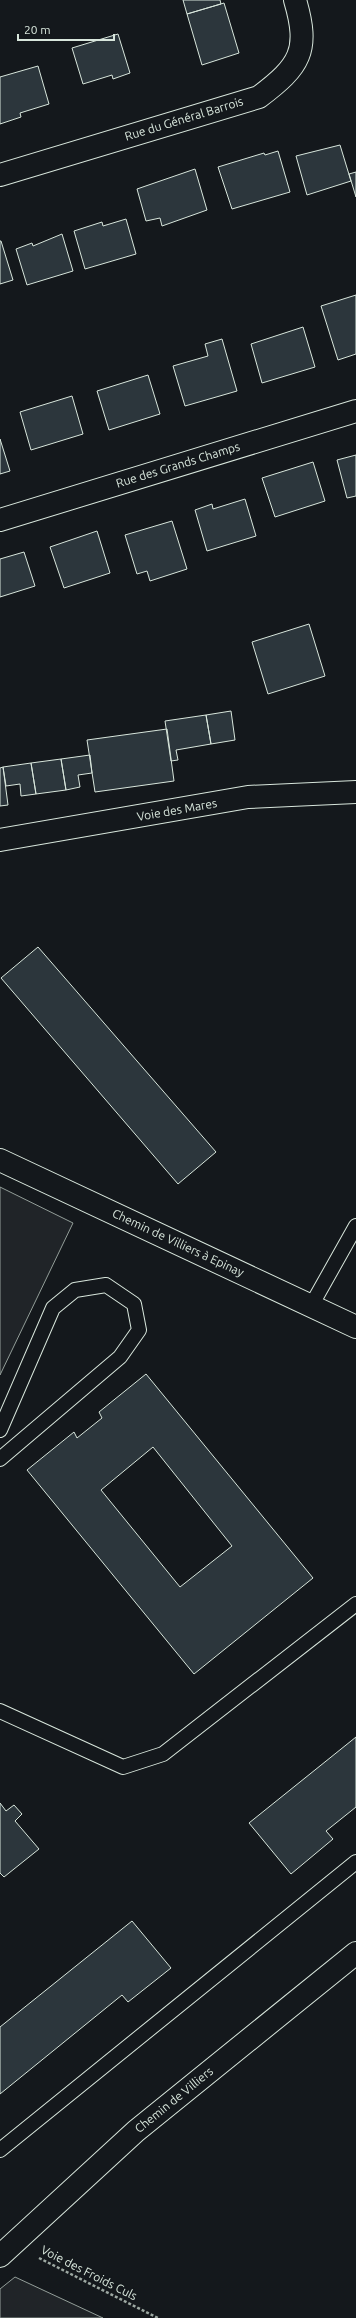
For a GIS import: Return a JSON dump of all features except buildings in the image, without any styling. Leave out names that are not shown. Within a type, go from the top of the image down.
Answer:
[{"type":"street","name":"Rue du Général Barrois","points":[[0,175],[259,96],[285,77],[301,50],[301,22],[294,0]]},
{"type":"street","name":"Rue des Grands Champs","points":[[0,520],[356,411]]},
{"type":"street","name":"Voie des Mares","points":[[0,840],[248,798],[356,792]]},
{"type":"street","name":"Chemin de Villiers à Epinay","points":[[0,1160],[356,1328]]},
{"type":"street","name":"Chemin de Villiers","points":[[6,2250],[136,2131],[356,1952]]},
{"type":"lane","points":[[311,1306],[356,1226]]},
{"type":"lane","points":[[0,1430],[53,1308],[75,1290],[106,1285],[134,1304],[139,1330],[120,1357],[0,1459]]},
{"type":"lane","points":[[0,1711],[123,1767],[163,1754],[356,1604]]},
{"type":"lane","points":[[0,2150],[356,1862]]},
{"type":"path","name":"Voie des Froids Culs","points":[[6,2250],[158,2318]]},
{"type":"shaded area","points":[[0,1187],[73,1223],[0,1375]]},
{"type":"shaded area","points":[[15,2277],[103,2318],[0,2318],[0,2289]]}]
